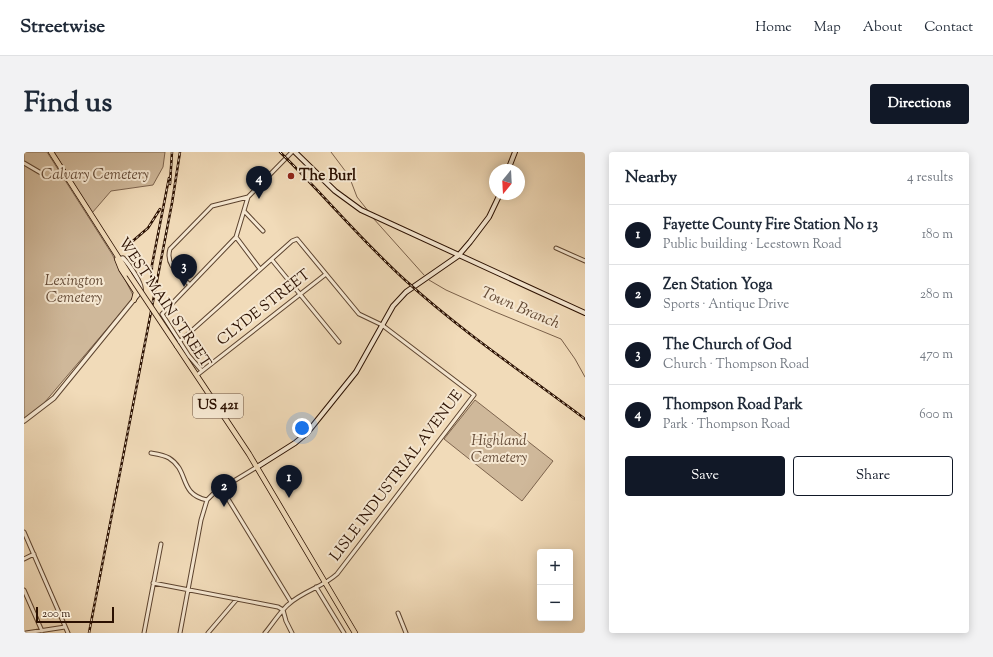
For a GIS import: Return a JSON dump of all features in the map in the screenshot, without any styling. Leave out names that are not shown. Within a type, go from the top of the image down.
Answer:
[{"type":"main road","name":"WEST MAIN STREET","points":[[51,152],[114,252],[178,344],[257,467]]},
{"type":"main road","points":[[295,152],[335,191],[361,210],[458,256],[585,313]]},
{"type":"main road","points":[[510,164],[515,152]]},
{"type":"main road","points":[[257,467],[295,443],[306,433],[356,372],[393,306],[401,296],[458,256],[484,226],[497,200]]},
{"type":"main road","points":[[114,252],[120,269],[136,292],[134,300]]},
{"type":"main road","name":"US 421","points":[[257,467],[355,633]]},
{"type":"street","points":[[202,371],[178,344],[162,316],[163,313],[236,237],[248,197],[292,152]]},
{"type":"street","points":[[24,163],[41,173]]},
{"type":"street","points":[[190,285],[170,264],[168,258],[170,249],[212,206],[248,197]]},
{"type":"street","points":[[244,211],[263,231]]},
{"type":"street","points":[[236,237],[260,269]]},
{"type":"street","points":[[178,344],[260,269],[296,239],[301,241],[358,314],[382,325]]},
{"type":"street","points":[[556,248],[585,261]]},
{"type":"street","points":[[24,421],[54,398],[141,290],[142,286],[124,259],[119,259]]},
{"type":"street","points":[[272,260],[338,342]]},
{"type":"street","name":"CLYDE STREET","points":[[197,375],[326,274]]},
{"type":"street","name":"LISLE INDUSTRIAL AVENUE","points":[[325,583],[332,579],[348,560],[474,395],[382,325]]},
{"type":"street","points":[[151,453],[164,456],[174,462],[181,470],[188,491],[197,498],[206,500]]},
{"type":"street","points":[[180,633],[206,500],[257,467]]},
{"type":"street","points":[[222,489],[291,602]]},
{"type":"street","points":[[24,532],[68,633]]},
{"type":"street","points":[[144,633],[161,544]]},
{"type":"street","points":[[24,559],[34,554]]},
{"type":"street","points":[[153,583],[278,607],[284,611],[286,621],[292,633]]},
{"type":"street","points":[[265,633],[291,602],[325,583]]},
{"type":"street","points":[[316,587],[344,633]]},
{"type":"street","points":[[24,590],[42,631]]},
{"type":"street","points":[[208,633],[237,599]]},
{"type":"street","points":[[398,613],[406,633]]},
{"type":"street","points":[[26,633],[65,627]]},
{"type":"green space","name":"Lexington Cemetery","points":[[24,152],[47,152],[112,254],[134,297],[39,409],[24,419]]},
{"type":"green space","name":"Calvary Cemetery","points":[[54,152],[165,152],[163,167],[153,185],[111,191],[92,213]]},
{"type":"green space","name":"Highland Cemetery","points":[[475,400],[553,461],[522,501],[444,439]]},
{"type":"waterway","name":"Town Branch","points":[[331,152],[349,176],[357,197],[369,212]]},
{"type":"waterway","name":"Town Branch","points":[[373,218],[424,275]]},
{"type":"waterway","name":"Town Branch","points":[[429,280],[446,290],[561,339],[585,377]]},
{"type":"railway","points":[[170,184],[172,152]]},
{"type":"railway","points":[[89,633],[172,203],[180,152]]},
{"type":"railway","points":[[280,152],[373,249],[426,299],[471,335],[585,419]]},
{"type":"railway","points":[[151,286],[152,265],[169,178]]},
{"type":"railway","points":[[127,246],[148,228],[160,209]]},
{"type":"place","name":"The Burl","points":[[291,176]]},
{"type":"place","name":"Thompson Road Park","points":[[259,199]]},
{"type":"place","name":"The Church of God","points":[[184,287]]},
{"type":"place","name":"Fayette County Fire Station No 13","points":[[289,498]]},
{"type":"place","name":"Zen Station Yoga","points":[[224,507]]}]
